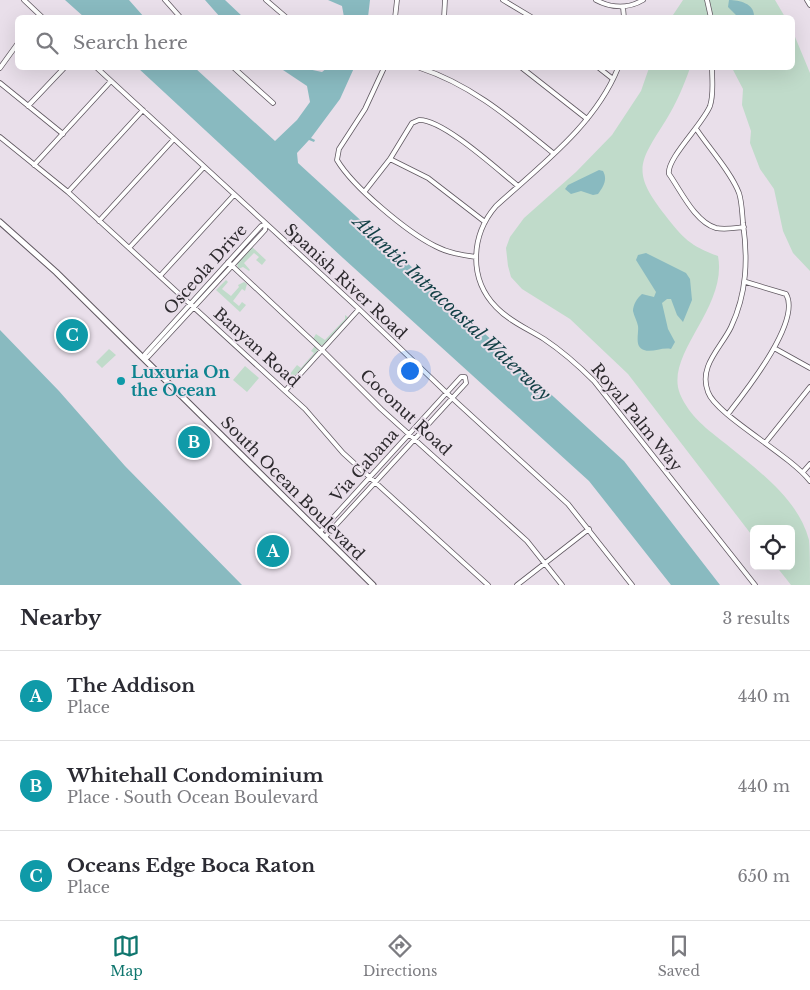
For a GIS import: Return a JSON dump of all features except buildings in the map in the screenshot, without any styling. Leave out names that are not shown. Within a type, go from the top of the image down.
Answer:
[{"type":"main road","name":"South Ocean Boulevard","points":[[0,222],[56,272],[373,585]]},
{"type":"street","points":[[24,0],[37,15]]},
{"type":"street","points":[[165,0],[178,15]]},
{"type":"street","points":[[266,0],[284,15]]},
{"type":"street","points":[[395,15],[397,0]]},
{"type":"street","points":[[444,0],[444,15]]},
{"type":"street","points":[[503,0],[528,15]]},
{"type":"street","points":[[596,0],[607,5],[623,7],[643,0]]},
{"type":"street","points":[[707,0],[710,15]]},
{"type":"street","points":[[807,0],[810,5]]},
{"type":"street","points":[[623,7],[624,15]]},
{"type":"street","points":[[0,68],[15,47]]},
{"type":"street","points":[[28,106],[62,70]]},
{"type":"street","name":"Spanish River Road","points":[[99,70],[568,504],[632,585]]},
{"type":"street","points":[[236,70],[273,103]]},
{"type":"street","points":[[383,70],[366,109],[337,155],[339,163],[387,213],[436,247],[476,257]]},
{"type":"street","points":[[425,70],[450,79],[485,99],[553,153]]},
{"type":"street","points":[[525,70],[587,119]]},
{"type":"street","points":[[602,70],[613,79]]},
{"type":"street","name":"Royal Palm Way","points":[[617,70],[587,119],[496,206],[485,222],[477,243],[476,257],[480,281],[491,301],[507,316],[562,352],[594,381],[755,585]]},
{"type":"street","points":[[712,70],[711,104],[697,130],[671,163],[669,174],[698,216],[706,224],[720,229],[744,227]]},
{"type":"street","points":[[34,165],[111,81]]},
{"type":"street","points":[[0,83],[63,134]]},
{"type":"street","points":[[68,192],[142,110]]},
{"type":"street","points":[[365,191],[390,159],[412,123],[423,120],[458,139],[518,186]]},
{"type":"street","points":[[697,130],[737,188],[744,227],[746,252],[746,282],[734,322],[710,360],[706,373],[706,384],[710,396],[728,414],[803,472],[810,481]]},
{"type":"street","name":"Banyan Road","points":[[0,138],[68,192],[285,390],[310,414],[334,444],[488,585]]},
{"type":"street","points":[[99,221],[174,139]]},
{"type":"street","points":[[390,159],[428,178],[485,222]]},
{"type":"street","points":[[129,248],[204,167]]},
{"type":"street","points":[[160,276],[234,195]]},
{"type":"street","name":"Osceola Drive","points":[[144,358],[146,352],[261,226],[266,224]]},
{"type":"street","name":"Osceola Drive","points":[[144,358],[148,358],[265,230],[266,224]]},
{"type":"street","name":"Coconut Road","points":[[228,262],[409,434],[527,541],[562,585]]},
{"type":"street","points":[[728,414],[754,381],[774,348],[786,322],[789,309],[789,298],[780,291],[746,282]]},
{"type":"street","points":[[285,390],[359,309]]},
{"type":"street","points":[[774,348],[810,368]]},
{"type":"street","name":"Via Cabana","points":[[320,532],[446,393],[461,377],[465,377],[466,383],[325,537]]},
{"type":"street","points":[[766,442],[810,386]]},
{"type":"street","points":[[803,472],[810,464]]},
{"type":"street","points":[[517,585],[588,529]]},
{"type":"green space","points":[[683,0],[775,0],[784,15],[673,15]]},
{"type":"green space","points":[[795,37],[810,73],[810,271],[793,253],[783,231],[774,189],[760,169],[750,143],[751,131],[742,105],[743,89],[733,70],[795,70]]},
{"type":"green space","points":[[648,70],[689,70],[673,108],[645,157],[643,167],[643,177],[647,188],[677,230],[700,249],[718,256],[719,275],[714,294],[681,363],[677,379],[680,394],[700,422],[775,486],[796,511],[804,525],[809,540],[810,585],[791,585],[779,570],[795,570],[795,525],[750,525],[750,533],[628,374],[570,319],[522,289],[511,277],[506,248],[510,237],[524,218],[576,172],[612,135],[641,91]]},
{"type":"green space","points":[[252,247],[266,260],[262,265],[256,260],[259,257],[254,253],[244,263],[249,271],[243,267],[238,269],[237,263]]},
{"type":"green space","points":[[226,280],[228,282],[222,289],[231,296],[239,287],[238,285],[244,282],[247,284],[245,291],[242,289],[233,301],[239,306],[242,302],[246,305],[240,312],[216,290]]},
{"type":"green space","points":[[345,315],[349,318],[324,345],[320,345],[313,339],[316,334],[325,340],[345,319]]},
{"type":"green space","points":[[315,346],[318,351],[291,380],[289,375],[297,365],[301,368],[314,353],[311,351]]},
{"type":"green space","points":[[109,349],[116,355],[102,368],[96,362]]},
{"type":"green space","points":[[245,366],[259,378],[247,392],[233,380]]},
{"type":"water","points":[[65,0],[129,0],[142,15],[82,15]]},
{"type":"water","points":[[205,0],[225,0],[241,15],[218,15]]},
{"type":"water","points":[[328,0],[370,0],[368,15],[344,15],[342,6]]},
{"type":"water","points":[[729,0],[742,2],[752,9],[754,15],[736,15],[728,7]]},
{"type":"water","name":"Atlantic Intracoastal Waterway","points":[[140,70],[197,70],[275,141],[297,120],[310,102],[307,86],[283,70],[312,70],[322,72],[324,70],[353,70],[340,99],[311,138],[315,140],[314,142],[309,140],[297,153],[298,163],[624,461],[720,585],[671,585],[589,481],[343,258]]},
{"type":"water","points":[[599,170],[603,171],[605,180],[598,194],[593,195],[581,191],[571,194],[565,189],[568,185]]},
{"type":"water","points":[[646,253],[686,273],[690,279],[692,300],[683,322],[677,315],[671,299],[667,299],[662,303],[668,329],[675,342],[671,349],[647,351],[641,348],[638,343],[638,326],[633,311],[634,306],[642,294],[654,297],[656,292],[636,260],[638,255]]},
{"type":"water","points":[[0,330],[59,391],[125,466],[242,585],[0,585]]},
{"type":"place","name":"Oceans Edge Boca Raton","points":[[72,335]]},
{"type":"place","name":"Luxuria On the Ocean","points":[[121,381]]},
{"type":"place","name":"Whitehall Condominium","points":[[194,442]]},
{"type":"place","name":"The Addison","points":[[273,551]]}]
